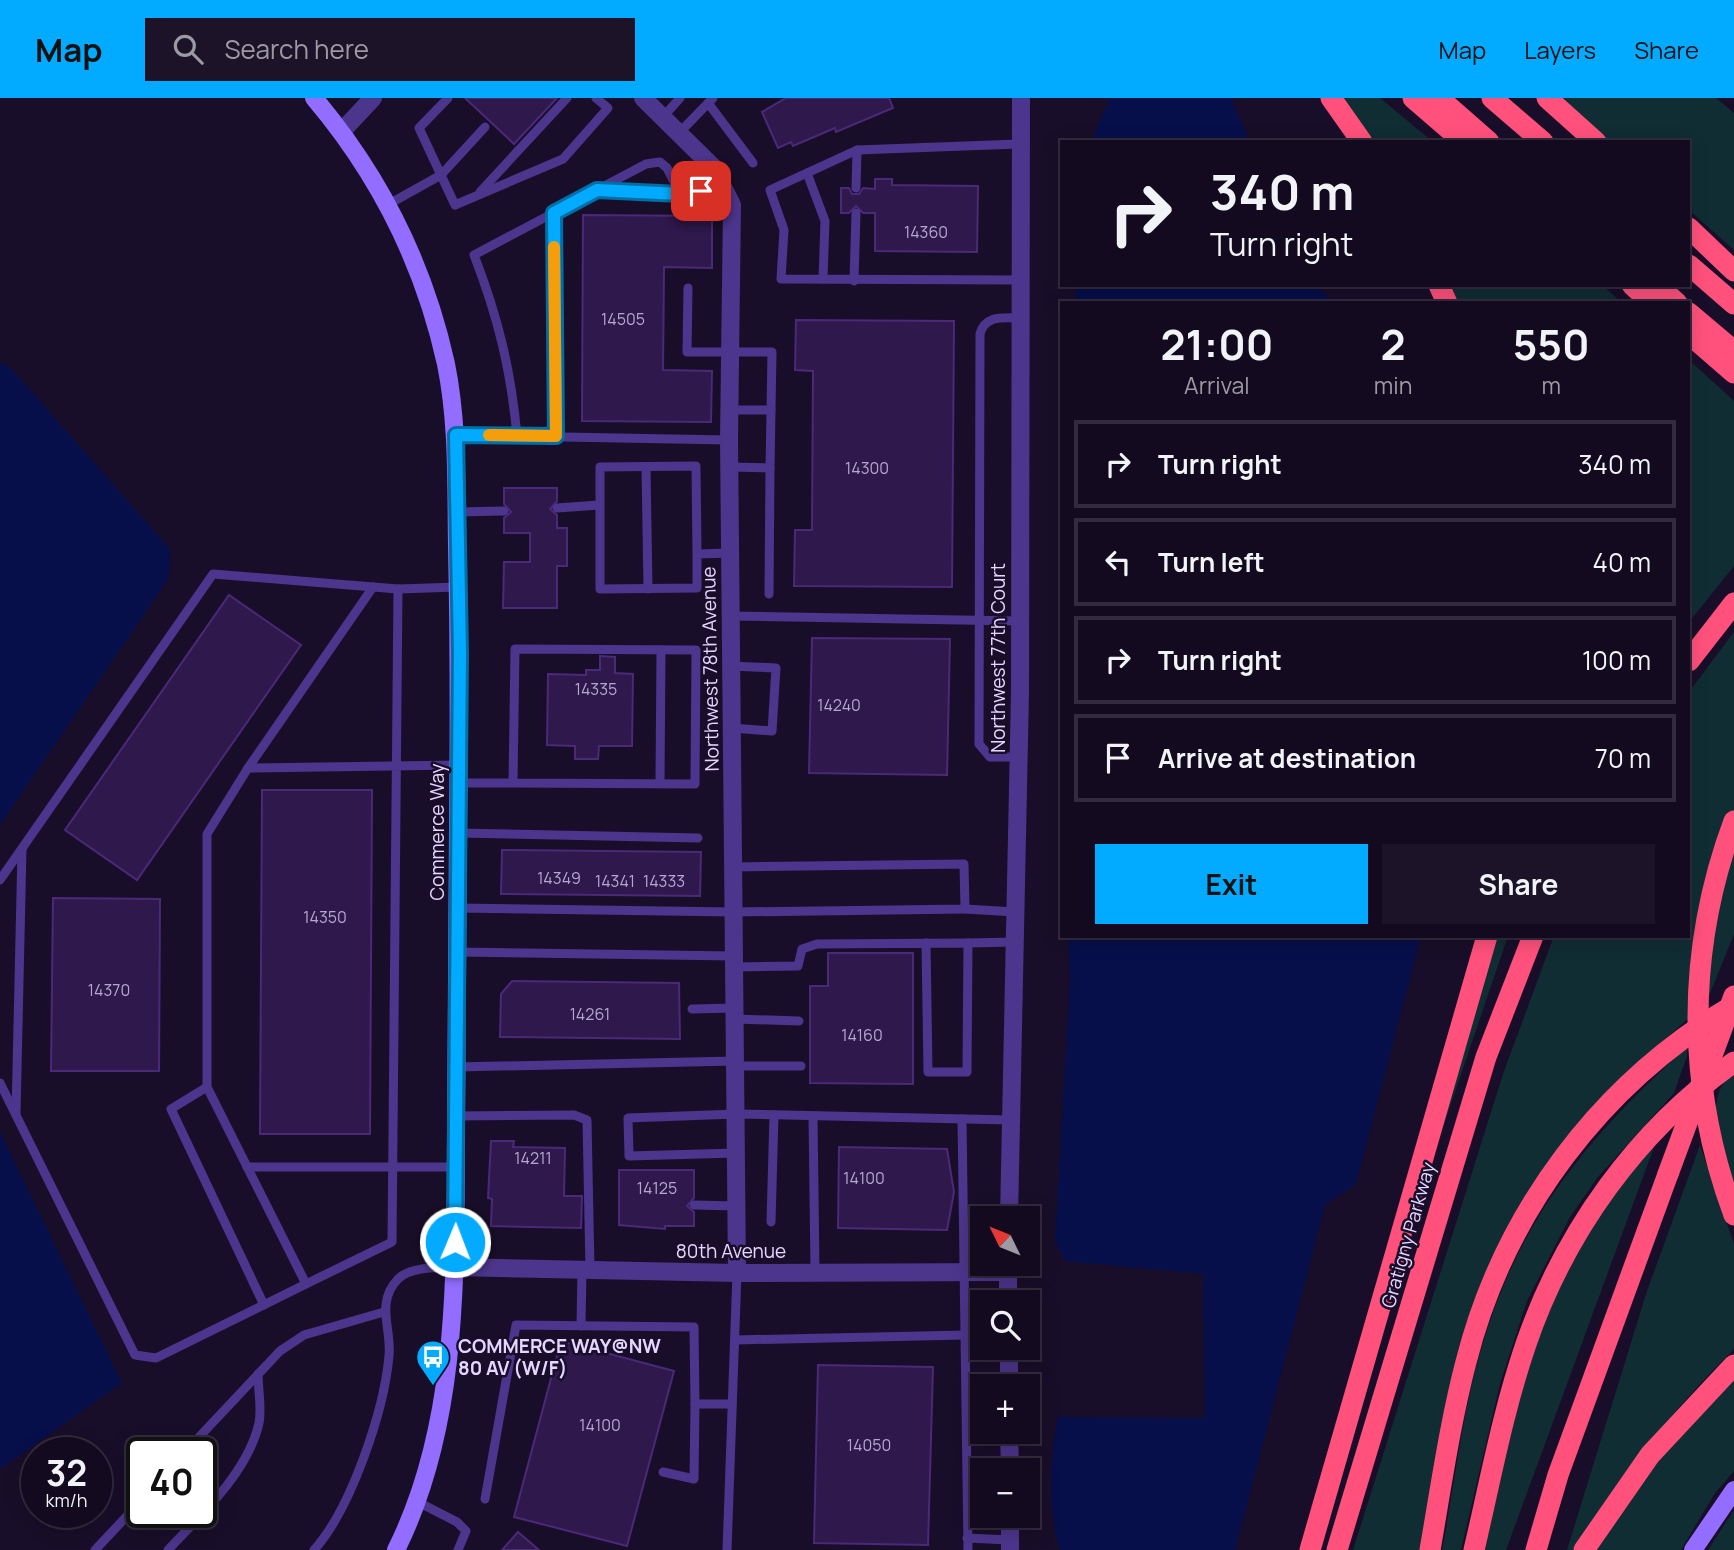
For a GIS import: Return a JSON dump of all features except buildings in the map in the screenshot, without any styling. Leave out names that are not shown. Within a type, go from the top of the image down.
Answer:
[{"type":"highway","points":[[1331,98],[1361,140]]},
{"type":"highway","points":[[1413,98],[1462,140]]},
{"type":"highway","points":[[1438,98],[1487,140]]},
{"type":"highway","points":[[1492,98],[1542,140]]},
{"type":"highway","points":[[1547,98],[1594,140]]},
{"type":"highway","points":[[1690,229],[1734,271]]},
{"type":"highway","points":[[1690,266],[1734,304]]},
{"type":"highway","points":[[1634,287],[1650,301]]},
{"type":"highway","points":[[1659,287],[1675,301]]},
{"type":"highway","points":[[1690,314],[1734,351]]},
{"type":"highway","points":[[1690,335],[1734,373]]},
{"type":"highway","points":[[1690,660],[1734,603]]},
{"type":"highway","points":[[1734,821],[1711,893],[1703,929],[1697,992],[1701,1095],[1723,1185],[1734,1215]]},
{"type":"highway","points":[[1310,1550],[1486,938]]},
{"type":"highway","name":"Gratigny Parkway","points":[[1337,1550],[1486,1057],[1532,938]]},
{"type":"highway","points":[[1536,1550],[1558,1475],[1734,996]]},
{"type":"highway","points":[[1430,1550],[1466,1362],[1487,1296],[1519,1226],[1559,1163],[1609,1102],[1658,1057],[1734,1005]]},
{"type":"highway","points":[[1474,1550],[1515,1380],[1553,1277],[1589,1214],[1634,1155],[1686,1100],[1734,1062]]},
{"type":"highway","points":[[1584,1550],[1650,1455],[1734,1366]]},
{"type":"street","name":"Commerce Way","points":[[314,98],[342,131],[389,204],[431,304],[446,367],[456,435],[459,774],[455,1267],[445,1384],[432,1459],[418,1502],[396,1550]]},
{"type":"street","points":[[342,131],[373,98]]},
{"type":"street","name":"Northwest 78th Avenue","points":[[643,98],[713,167],[732,205],[729,467],[737,1273]]},
{"type":"street","name":"Northwest 77th Court","points":[[1009,1206],[1020,621],[1021,98]]},
{"type":"street","name":"80th Avenue","points":[[455,1267],[737,1273],[970,1271]]},
{"type":"street","points":[[1693,1550],[1734,1490]]},
{"type":"lane","points":[[448,98],[419,128],[455,205],[563,159],[608,108],[597,98]]},
{"type":"lane","points":[[477,196],[567,98]]},
{"type":"lane","points":[[663,117],[680,98]]},
{"type":"lane","points":[[679,133],[710,100],[753,163]]},
{"type":"lane","points":[[389,204],[441,175],[485,127]]},
{"type":"lane","points":[[1019,280],[781,279],[784,230],[770,190],[857,150],[1021,144]]},
{"type":"lane","points":[[856,188],[857,150]]},
{"type":"lane","points":[[517,436],[512,379],[497,314],[474,256],[646,164],[660,162],[667,168],[680,194]]},
{"type":"lane","points":[[807,173],[825,221],[823,279]]},
{"type":"lane","points":[[597,190],[680,194],[723,188]]},
{"type":"lane","points":[[554,213],[556,436]]},
{"type":"lane","points":[[854,281],[856,213]]},
{"type":"lane","points":[[688,288],[687,352],[772,352],[769,594]]},
{"type":"lane","points":[[1018,757],[990,757],[979,744],[977,620],[980,334],[982,327],[990,320],[1019,318]]},
{"type":"lane","points":[[729,410],[771,410]]},
{"type":"lane","points":[[456,435],[729,440]]},
{"type":"lane","points":[[696,466],[697,588],[600,589],[600,467],[646,467],[696,466]]},
{"type":"lane","points":[[646,467],[648,589]]},
{"type":"lane","points":[[729,467],[770,468]]},
{"type":"lane","points":[[557,508],[599,505]]},
{"type":"lane","points":[[457,512],[504,511]]},
{"type":"lane","points":[[697,554],[730,553]]},
{"type":"lane","points":[[0,880],[213,574],[398,589],[458,587]]},
{"type":"lane","points":[[306,1283],[207,1087],[207,834],[248,768],[373,587]]},
{"type":"lane","points":[[0,1083],[135,1356],[156,1358],[392,1242],[398,589]]},
{"type":"lane","points":[[731,617],[1020,621]]},
{"type":"lane","points":[[248,768],[396,766],[513,783],[695,784],[696,650],[515,649],[513,783]]},
{"type":"lane","points":[[660,783],[661,650]]},
{"type":"lane","points":[[731,666],[776,668],[772,731],[732,729]]},
{"type":"lane","points":[[458,833],[698,838]]},
{"type":"lane","points":[[16,1116],[22,849]]},
{"type":"lane","points":[[733,867],[964,864],[965,909]]},
{"type":"lane","points":[[458,908],[734,912],[965,909],[1015,912]]},
{"type":"lane","points":[[457,952],[734,961],[798,966],[802,949],[817,944],[1015,942]]},
{"type":"lane","points":[[926,943],[928,1072],[967,1072],[968,943]]},
{"type":"lane","points":[[692,1009],[799,1021]]},
{"type":"lane","points":[[456,1067],[735,1064],[800,1066]]},
{"type":"lane","points":[[207,1087],[171,1109],[264,1305]]},
{"type":"lane","points":[[736,1153],[629,1156],[628,1118],[736,1114],[1011,1120]]},
{"type":"lane","points":[[456,1116],[575,1115],[587,1120],[586,1270],[581,1325]]},
{"type":"lane","points":[[771,1222],[774,1115]]},
{"type":"lane","points":[[813,1116],[815,1272]]},
{"type":"lane","points":[[961,1119],[968,1550]]},
{"type":"lane","points":[[247,1167],[456,1167]]},
{"type":"lane","points":[[694,1205],[737,1206]]},
{"type":"lane","points":[[314,1550],[337,1517],[367,1444],[390,1354],[384,1312],[390,1292],[399,1278],[416,1270],[455,1267]]},
{"type":"lane","points":[[727,1550],[737,1273]]},
{"type":"lane","points":[[199,1437],[258,1374],[304,1335],[384,1312]]},
{"type":"lane","points":[[485,1499],[516,1325],[694,1327],[694,1479],[663,1472]]},
{"type":"lane","points":[[735,1340],[965,1335]]},
{"type":"lane","points":[[168,1550],[206,1508],[253,1444],[260,1419],[258,1374]]},
{"type":"lane","points":[[695,1404],[732,1404]]},
{"type":"lane","points":[[418,1502],[457,1522],[466,1531],[458,1550]]},
{"type":"lane","points":[[95,1550],[126,1517]]},
{"type":"lane","points":[[967,1538],[1010,1545]]},
{"type":"green space","points":[[1342,98],[1380,98],[1431,140],[1371,140]]},
{"type":"green space","points":[[1559,98],[1716,98],[1734,113],[1734,250],[1690,211],[1690,140],[1608,140]]},
{"type":"green space","points":[[1452,287],[1604,287],[1620,301],[1457,301]]},
{"type":"green space","points":[[1690,361],[1734,401],[1734,566],[1690,621]]},
{"type":"green space","points":[[1734,632],[1734,934],[1706,1003],[1647,1055],[1514,1220],[1423,1550],[1353,1550],[1503,1074],[1553,938],[1690,938],[1690,691]]},
{"type":"green space","points":[[1490,938],[1507,938],[1440,1136]]},
{"type":"green space","points":[[1687,1047],[1687,1056],[1674,1093],[1598,1177],[1570,1217],[1527,1301],[1500,1384],[1461,1550],[1442,1550],[1475,1371],[1498,1300],[1516,1257],[1538,1218],[1589,1147],[1619,1113]]},
{"type":"green space","points":[[1734,1072],[1734,1186],[1720,1142],[1716,1110],[1724,1083]]},
{"type":"green space","points":[[1700,1145],[1734,1244],[1734,1349],[1668,1420],[1609,1496],[1573,1550],[1567,1550],[1647,1291]]},
{"type":"green space","points":[[1654,1147],[1506,1550],[1484,1550],[1522,1385],[1549,1307],[1573,1258],[1602,1211]]},
{"type":"green space","points":[[1734,1372],[1734,1471],[1715,1493],[1681,1550],[1588,1550],[1643,1472]]},
{"type":"green space","points":[[1734,1510],[1734,1550],[1708,1550]]},
{"type":"shaded area","points":[[1110,98],[1231,98],[1249,140],[1092,140]]},
{"type":"shaded area","points":[[1076,287],[1318,287],[1332,301],[1075,301]]},
{"type":"shaded area","points":[[0,362],[11,368],[170,549],[169,578],[0,825]]},
{"type":"shaded area","points":[[1068,938],[1420,938],[1356,1184],[1325,1205],[1235,1550],[1060,1550],[1053,1518],[1051,1484],[1058,1417],[1205,1418],[1203,1274],[1065,1261],[1055,1241],[1070,981]]},
{"type":"shaded area","points":[[0,1132],[122,1383],[45,1437],[21,1437],[21,1454],[0,1469]]},
{"type":"slow traffic","points":[[489,435],[556,436],[554,247]]},
{"type":"place","name":"COMMERCE WAY@NW 80 AV (W/F)","points":[[433,1387]]},
{"type":"route","points":[[455,1242],[460,653],[456,435],[556,436],[554,213],[597,190],[680,194],[701,191]]}]
